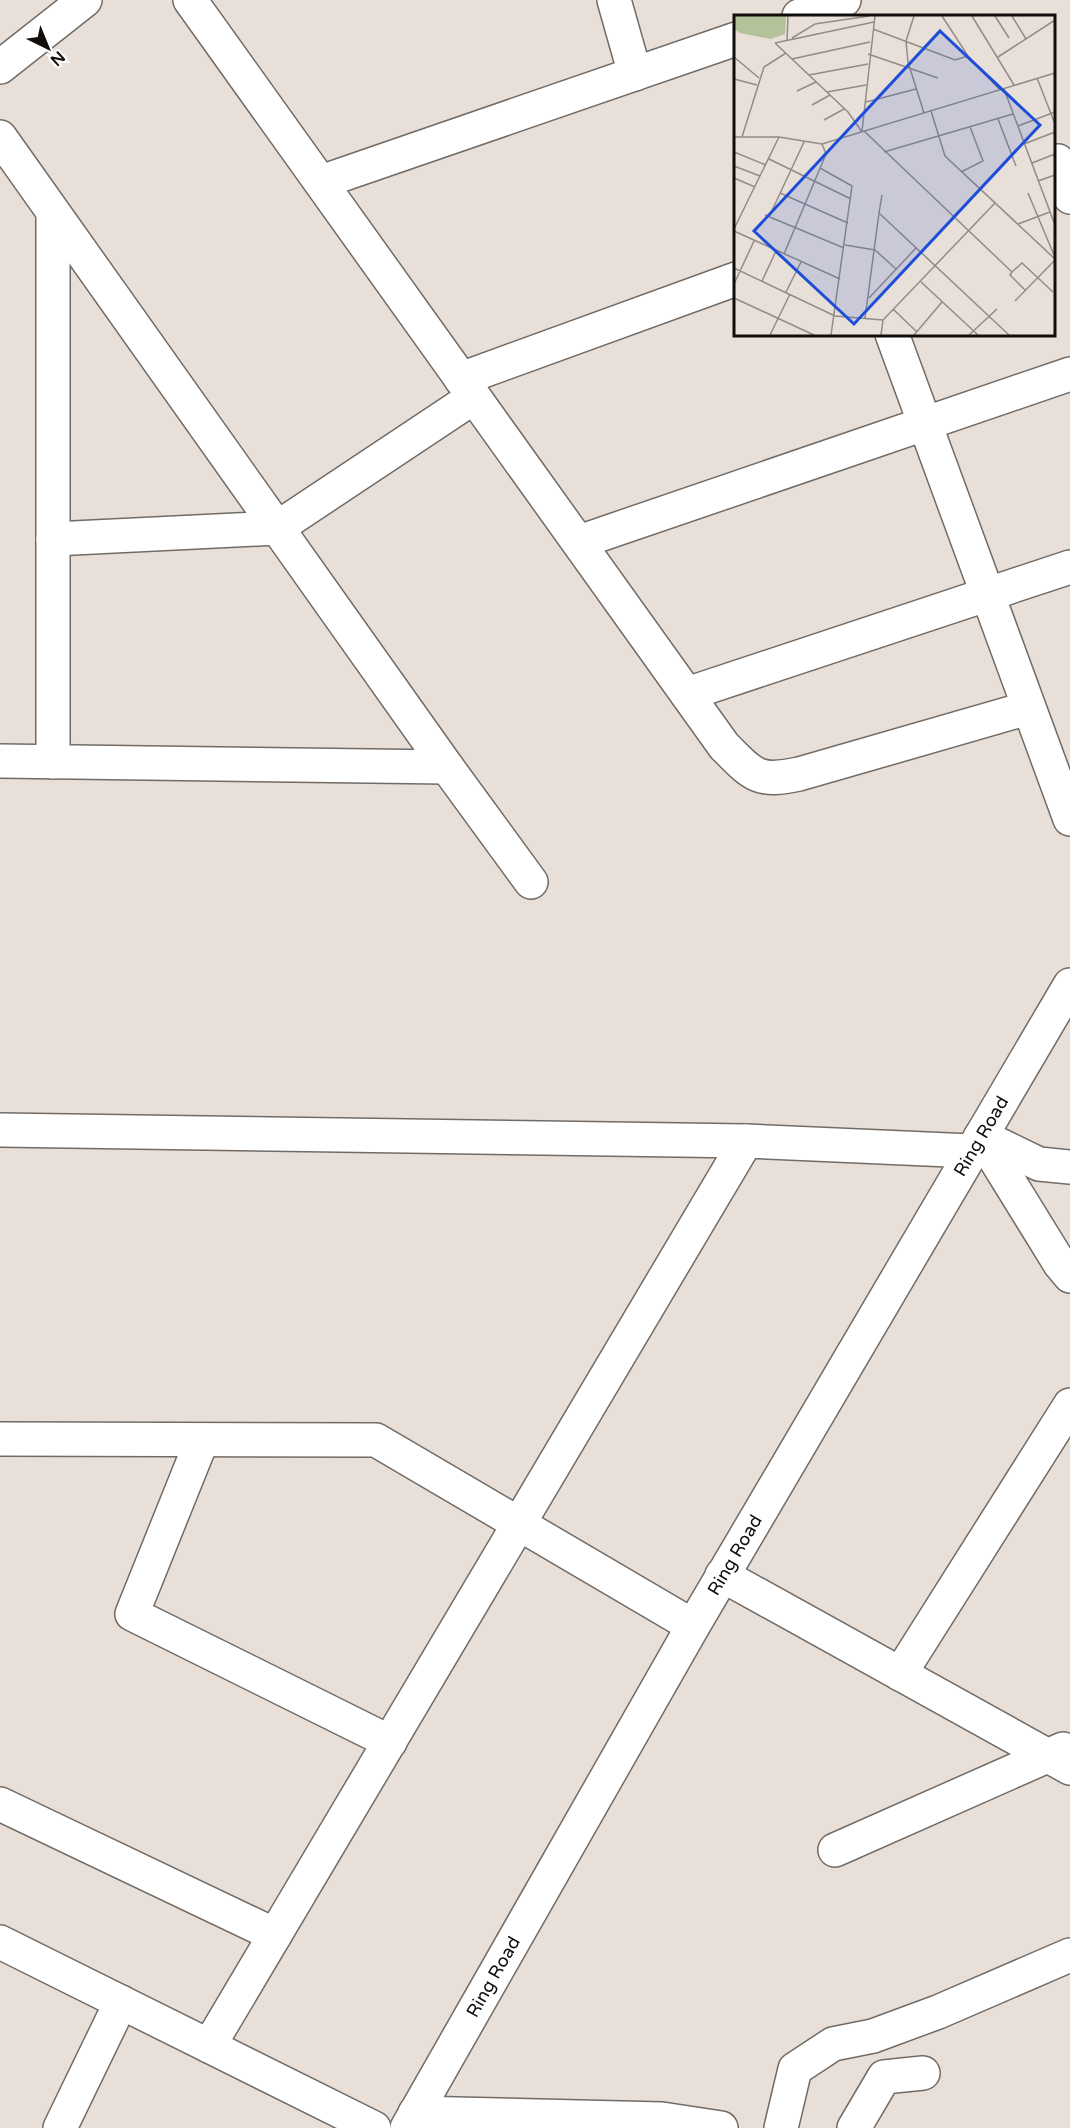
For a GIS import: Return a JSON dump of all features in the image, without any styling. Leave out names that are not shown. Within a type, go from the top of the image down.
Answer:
[{"type":"main road","points":[[0,67],[84,0]]},
{"type":"main road","points":[[190,0],[724,746],[751,772],[772,780],[1028,708]]},
{"type":"main road","points":[[614,0],[635,74]]},
{"type":"main road","points":[[802,15],[838,1]]},
{"type":"main road","points":[[321,182],[734,39]]},
{"type":"main road","points":[[0,137],[531,882]]},
{"type":"main road","points":[[1060,160],[1070,197]]},
{"type":"main road","points":[[53,214],[53,762]]},
{"type":"main road","points":[[53,539],[277,528],[468,388],[734,279]]},
{"type":"main road","points":[[893,336],[1070,819]]},
{"type":"main road","points":[[579,542],[924,422],[1070,374]]},
{"type":"main road","points":[[687,694],[1070,567]]},
{"type":"main road","points":[[0,761],[447,767]]},
{"type":"main road","name":"Ring Road","points":[[411,2120],[693,1626],[1070,985]]},
{"type":"main road","points":[[0,1130],[977,1144],[1039,1164],[1070,1167]]},
{"type":"main road","points":[[209,2046],[746,1141]]},
{"type":"main road","points":[[977,1144],[1070,1276]]},
{"type":"main road","points":[[900,1674],[1070,1405]]},
{"type":"main road","points":[[0,1439],[376,1440],[693,1626]]},
{"type":"main road","points":[[202,1440],[132,1614],[390,1742]]},
{"type":"main road","points":[[723,1575],[900,1674],[1063,1757]]},
{"type":"main road","points":[[835,1850],[1063,1757]]},
{"type":"main road","points":[[0,1804],[275,1935]]},
{"type":"main road","points":[[0,1942],[374,2128]]},
{"type":"main road","points":[[781,2128],[795,2069],[833,2044],[873,2036],[938,2012],[1070,1955]]},
{"type":"main road","points":[[60,2128],[121,2002]]},
{"type":"main road","points":[[854,2128],[884,2077],[923,2073]]},
{"type":"main road","points":[[411,2120],[662,2119],[721,2128]]}]
